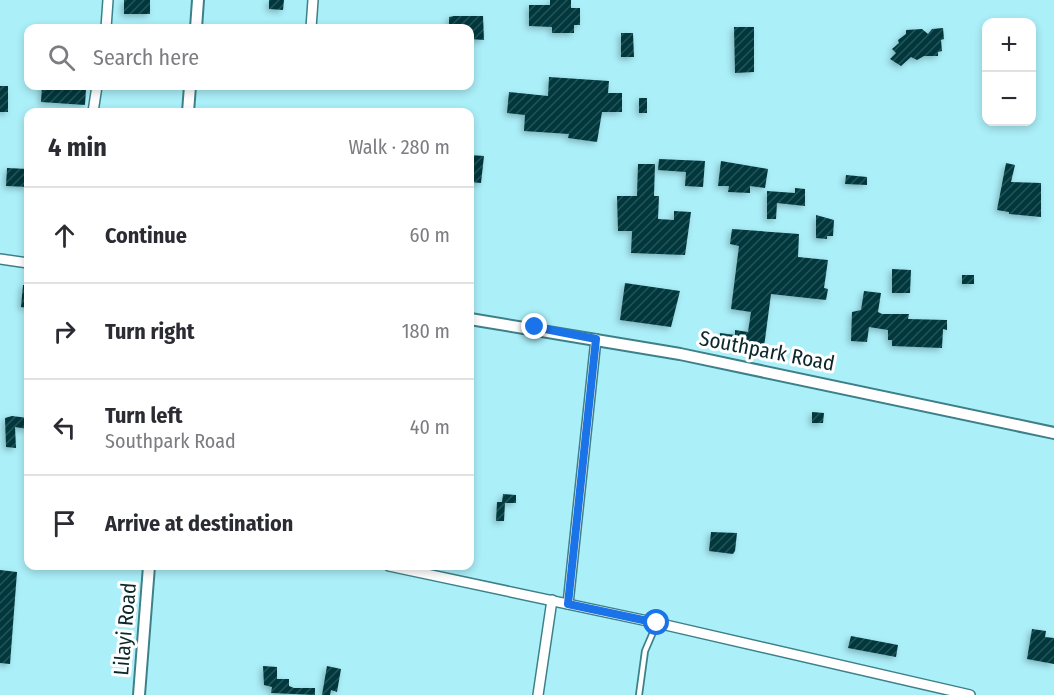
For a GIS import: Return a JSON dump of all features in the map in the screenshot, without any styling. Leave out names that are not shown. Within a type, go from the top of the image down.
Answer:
[{"type":"street","points":[[106,24],[108,0]]},
{"type":"street","points":[[195,24],[198,0]]},
{"type":"street","points":[[311,24],[313,0]]},
{"type":"street","points":[[94,108],[96,90]]},
{"type":"street","points":[[188,108],[190,90]]},
{"type":"street","points":[[0,259],[24,262]]},
{"type":"street","name":"Southpark Road","points":[[474,320],[596,339],[818,381],[1054,433]]},
{"type":"street","points":[[568,604],[596,339]]},
{"type":"street","name":"Lilayi Road","points":[[139,695],[149,570]]},
{"type":"street","points":[[407,570],[657,623],[970,695]]},
{"type":"street","points":[[538,695],[552,600]]},
{"type":"lane","points":[[639,695],[645,651],[657,623]]},
{"type":"building","points":[[124,0],[150,0],[150,14],[124,14]]},
{"type":"building","points":[[269,0],[284,0],[283,10],[269,9]]},
{"type":"building","points":[[550,0],[571,0],[571,8],[580,8],[580,25],[574,25],[574,33],[552,33],[552,27],[529,26],[529,5],[550,5]]},
{"type":"building","points":[[483,16],[484,40],[474,39],[474,24],[449,24],[449,17]]},
{"type":"building","points":[[734,27],[754,27],[754,72],[735,73]]},
{"type":"building","points":[[943,28],[942,51],[938,52],[938,56],[924,56],[917,60],[911,57],[901,66],[890,59],[896,53],[892,49],[906,34],[906,30],[922,29],[928,34],[932,29]]},
{"type":"building","points":[[621,33],[633,33],[634,57],[621,57]]},
{"type":"building","points":[[549,77],[609,81],[608,93],[622,93],[622,112],[602,112],[597,142],[568,138],[569,134],[524,131],[525,115],[507,113],[509,92],[548,96]]},
{"type":"building","points":[[0,86],[8,86],[8,112],[0,112]]},
{"type":"building","points":[[42,90],[86,90],[85,105],[41,102]]},
{"type":"building","points":[[639,98],[647,98],[647,113],[639,113]]},
{"type":"building","points":[[474,155],[484,156],[481,183],[474,182]]},
{"type":"building","points":[[659,159],[705,161],[703,187],[685,186],[686,172],[658,170]]},
{"type":"building","points":[[721,161],[768,169],[765,188],[750,186],[750,193],[728,192],[729,186],[718,186]]},
{"type":"building","points":[[1006,163],[1015,165],[1011,182],[1041,183],[1041,217],[1009,214],[1009,212],[997,210]]},
{"type":"building","points":[[638,164],[655,164],[654,196],[659,196],[658,219],[674,220],[674,211],[691,212],[685,255],[631,253],[632,231],[618,231],[617,196],[637,196]]},
{"type":"building","points":[[7,168],[24,169],[24,187],[6,186]]},
{"type":"building","points":[[846,175],[867,177],[867,185],[845,184]]},
{"type":"building","points":[[795,188],[805,189],[805,206],[777,203],[776,219],[767,219],[767,191],[795,193]]},
{"type":"building","points":[[816,215],[834,220],[833,236],[827,236],[827,239],[816,238]]},
{"type":"building","points":[[732,229],[799,234],[798,257],[828,260],[824,288],[828,289],[826,300],[771,294],[764,347],[733,346],[734,343],[719,341],[720,333],[735,335],[735,330],[748,332],[751,312],[731,309],[739,246],[730,244]]},
{"type":"building","points":[[892,269],[911,270],[910,293],[892,293]]},
{"type":"building","points":[[962,275],[974,275],[974,284],[962,284]]},
{"type":"building","points":[[625,283],[680,291],[671,327],[620,320]]},
{"type":"building","points":[[23,285],[24,285],[24,307],[21,307]]},
{"type":"building","points":[[864,291],[881,293],[878,312],[882,314],[909,314],[908,319],[947,320],[947,330],[943,329],[942,348],[892,346],[892,340],[888,340],[888,330],[869,327],[867,342],[851,341],[852,312],[861,310]]},
{"type":"building","points":[[812,412],[824,413],[823,423],[812,423]]},
{"type":"building","points":[[12,416],[24,418],[24,428],[15,427],[16,448],[6,447],[5,418]]},
{"type":"building","points":[[503,494],[516,495],[516,503],[505,503],[504,521],[496,521],[497,502],[502,502]]},
{"type":"building","points":[[711,532],[737,533],[733,554],[709,551]]},
{"type":"building","points":[[0,570],[17,572],[10,664],[0,663]]},
{"type":"building","points":[[1032,629],[1046,631],[1045,637],[1054,638],[1054,664],[1027,659]]},
{"type":"building","points":[[851,636],[898,645],[896,657],[848,648]]},
{"type":"building","points":[[263,666],[277,667],[277,679],[289,679],[289,686],[315,688],[315,695],[271,693],[272,687],[264,685]]},
{"type":"building","points":[[327,666],[341,669],[337,692],[331,690],[330,695],[322,695]]},
{"type":"route","points":[[535,327],[596,339],[568,604],[657,623]]}]
